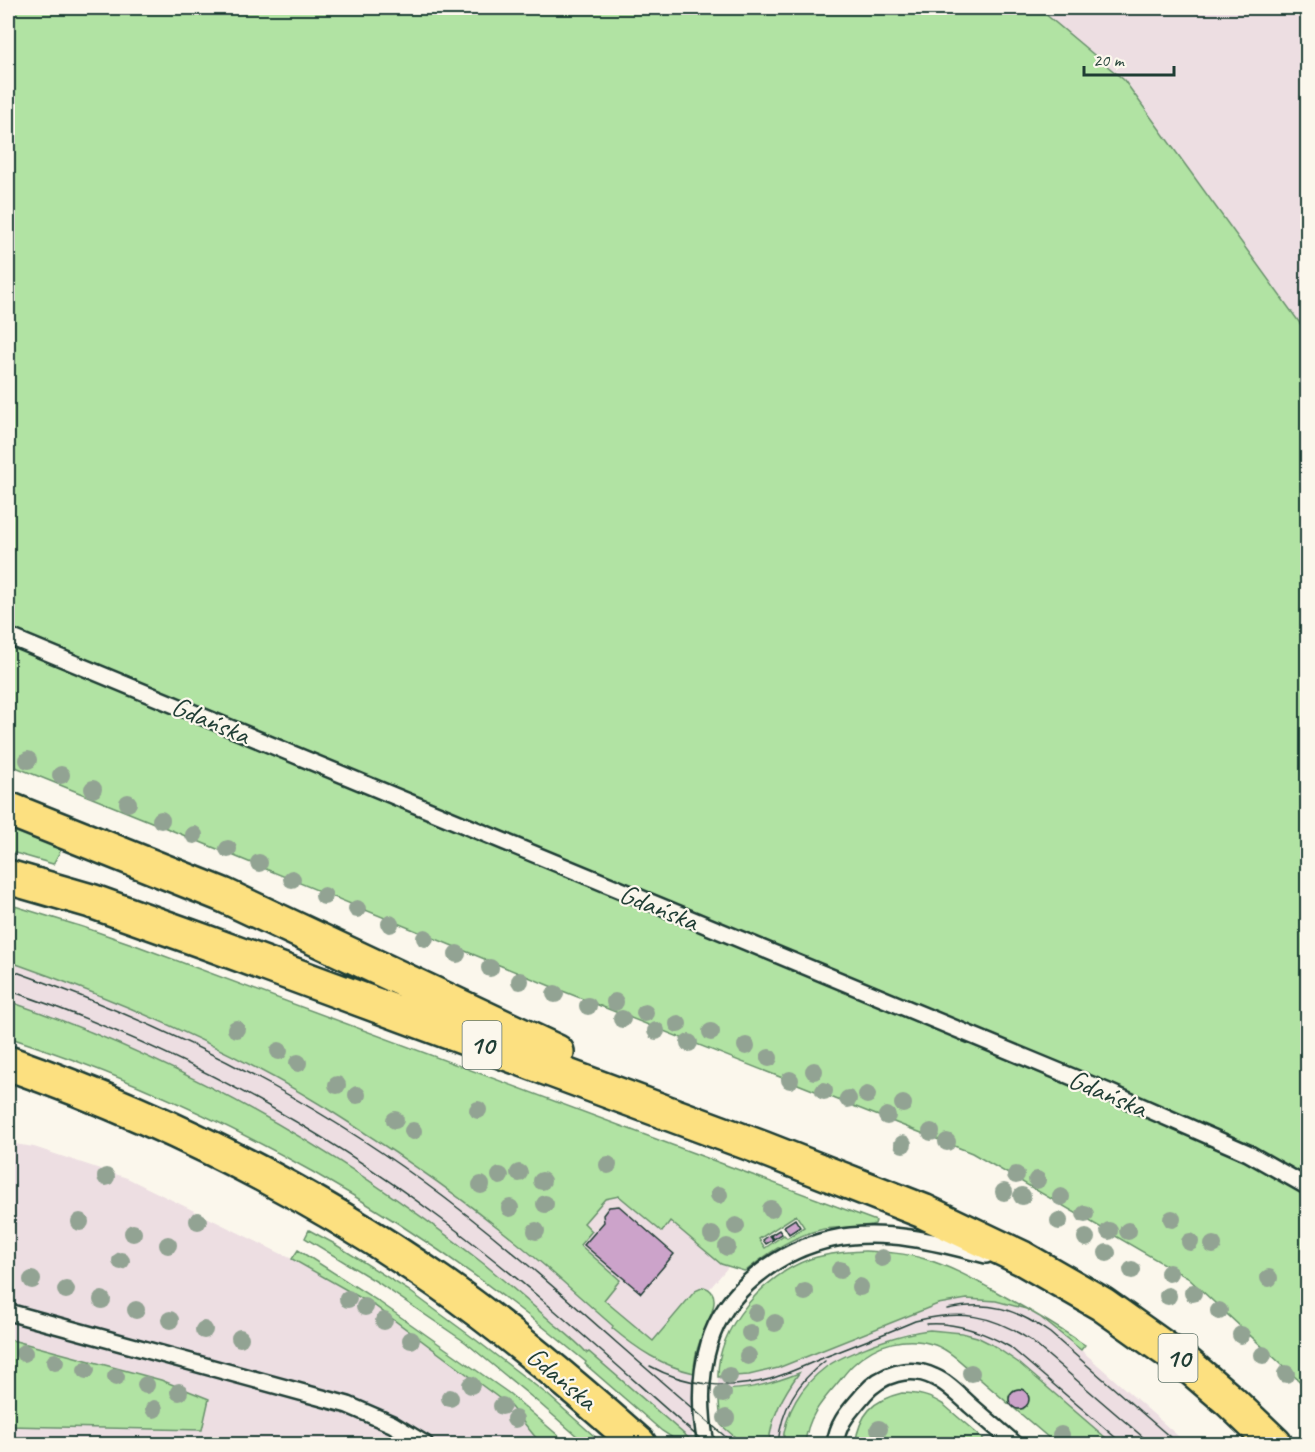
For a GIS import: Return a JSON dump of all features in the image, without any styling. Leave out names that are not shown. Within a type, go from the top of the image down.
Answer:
[{"type":"main road","points":[[8,809],[223,895],[762,1148]]},
{"type":"main road","name":"10","points":[[8,877],[91,901],[180,933],[762,1148],[923,1211],[1022,1258],[1102,1304],[1188,1365],[1275,1444]]},
{"type":"main road","name":"Gdańska","points":[[8,1063],[150,1119],[278,1183],[357,1229],[439,1282],[525,1346],[646,1443]]},
{"type":"lane","name":"Gdańska","points":[[8,636],[1100,1089],[1248,1153],[1308,1187]]},
{"type":"lane","points":[[706,1444],[702,1390],[705,1359],[712,1335],[729,1306],[748,1284],[772,1263],[801,1249],[833,1238],[891,1236],[969,1251],[1006,1261],[1071,1286]]},
{"type":"lane","points":[[8,1312],[348,1405],[392,1425],[425,1444]]},
{"type":"lane","points":[[835,1444],[842,1421],[868,1389],[888,1376],[911,1372],[927,1374],[951,1387],[1015,1444]]},
{"type":"shaded area","points":[[1038,8],[1307,8],[1307,333],[1124,80]]},
{"type":"shaded area","points":[[8,961],[105,997],[230,1054],[288,1085],[403,1157],[461,1199],[545,1266],[634,1346],[667,1365],[694,1373],[692,1441],[502,1278],[383,1189],[329,1154],[213,1088],[153,1059],[93,1033],[8,1001]]},
{"type":"shaded area","points":[[8,1143],[34,1147],[127,1178],[292,1259],[375,1306],[511,1407],[541,1444],[8,1444]]},
{"type":"shaded area","points":[[612,1168],[728,1267],[657,1351],[536,1248]]},
{"type":"shaded area","points":[[967,1299],[1013,1305],[1040,1317],[1081,1350],[1187,1444],[1113,1444],[1004,1352],[977,1337],[945,1330],[914,1331],[896,1336],[827,1366],[808,1383],[794,1403],[785,1427],[783,1444],[769,1444],[770,1435],[780,1403],[798,1374],[764,1386],[718,1390],[718,1377],[749,1375],[778,1368],[938,1304]]},
{"type":"shaded area","points":[[721,1425],[743,1444],[723,1444]]},
{"type":"green space","points":[[8,8],[1038,8],[1124,80],[1307,333],[1307,1388],[1188,1278],[972,1153],[555,988],[8,764]]},
{"type":"green space","points":[[8,827],[62,848],[53,864],[8,851]]},
{"type":"green space","points":[[8,904],[135,945],[876,1221],[875,1224],[824,1229],[803,1235],[783,1245],[744,1271],[721,1264],[670,1221],[662,1232],[619,1196],[605,1199],[584,1223],[592,1231],[580,1245],[620,1280],[604,1300],[653,1341],[695,1291],[704,1287],[714,1296],[712,1311],[696,1353],[694,1373],[682,1370],[650,1356],[631,1343],[545,1266],[475,1210],[376,1140],[311,1099],[184,1032],[97,994],[8,961]],"holes":[[[796,1215],[804,1227],[787,1238],[784,1235],[765,1248],[759,1239]]]},
{"type":"green space","points":[[8,1001],[135,1051],[197,1080],[316,1147],[429,1223],[484,1264],[587,1353],[589,1352],[693,1444],[682,1444],[662,1431],[585,1364],[586,1362],[454,1261],[384,1215],[312,1172],[239,1132],[163,1097],[86,1065],[8,1037]]},
{"type":"green space","points":[[309,1230],[408,1290],[548,1395],[603,1444],[586,1444],[465,1342],[377,1282],[305,1238]]},
{"type":"green space","points":[[298,1250],[378,1301],[510,1394],[568,1444],[541,1444],[511,1407],[375,1306],[292,1259]]},
{"type":"green space","points":[[865,1251],[910,1255],[951,1269],[1016,1303],[1051,1323],[1085,1345],[1081,1350],[1040,1317],[1026,1309],[996,1301],[967,1299],[938,1304],[778,1368],[749,1375],[718,1377],[725,1340],[746,1306],[760,1290],[776,1277],[810,1259],[844,1252]]},
{"type":"green space","points":[[930,1330],[962,1333],[991,1344],[1019,1363],[1113,1444],[1056,1444],[1015,1409],[1023,1409],[1028,1402],[1028,1394],[1022,1389],[1014,1390],[1009,1395],[1009,1404],[974,1374],[971,1376],[967,1372],[969,1369],[949,1352],[924,1342],[903,1341],[872,1351],[849,1369],[811,1419],[805,1444],[783,1444],[787,1421],[796,1401],[809,1382],[826,1367],[879,1342]]},
{"type":"green space","points":[[8,1339],[161,1380],[209,1399],[202,1430],[8,1426]]},
{"type":"green space","points":[[799,1373],[779,1407],[772,1425],[769,1444],[743,1444],[721,1425],[718,1390],[759,1386]]},
{"type":"green space","points":[[902,1393],[924,1396],[939,1402],[989,1444],[855,1444],[860,1424],[869,1410],[875,1404]]},
{"type":"building","points":[[619,1206],[674,1254],[641,1293],[584,1245],[604,1222],[603,1215],[609,1207]]},
{"type":"building","points":[[795,1219],[800,1227],[789,1234],[784,1226]]},
{"type":"building","points":[[779,1230],[782,1234],[774,1239],[771,1235]]},
{"type":"building","points":[[770,1235],[773,1240],[766,1244],[763,1240]]},
{"type":"building","points":[[1019,1389],[1026,1392],[1029,1399],[1026,1406],[1019,1409],[1012,1406],[1009,1399],[1012,1392]]},
{"type":"tram line","points":[[8,969],[63,989],[170,1034],[274,1087],[325,1116],[374,1148],[448,1200],[497,1239],[734,1444]]},
{"type":"tram line","points":[[8,990],[122,1034],[178,1059],[233,1087],[339,1148],[475,1244],[575,1328],[706,1444]]},
{"type":"tram line","points":[[947,1309],[962,1306],[989,1306],[1014,1312],[1038,1325],[1178,1444]]},
{"type":"tram line","points":[[650,1366],[693,1382],[724,1385],[755,1382],[785,1374],[915,1321],[946,1316],[975,1317],[1002,1325],[1030,1340],[1151,1444]]},
{"type":"tram line","points":[[927,1324],[960,1326],[1010,1347],[1123,1444]]},
{"type":"tram line","points":[[778,1444],[783,1420],[792,1398],[806,1378],[825,1361]]}]
